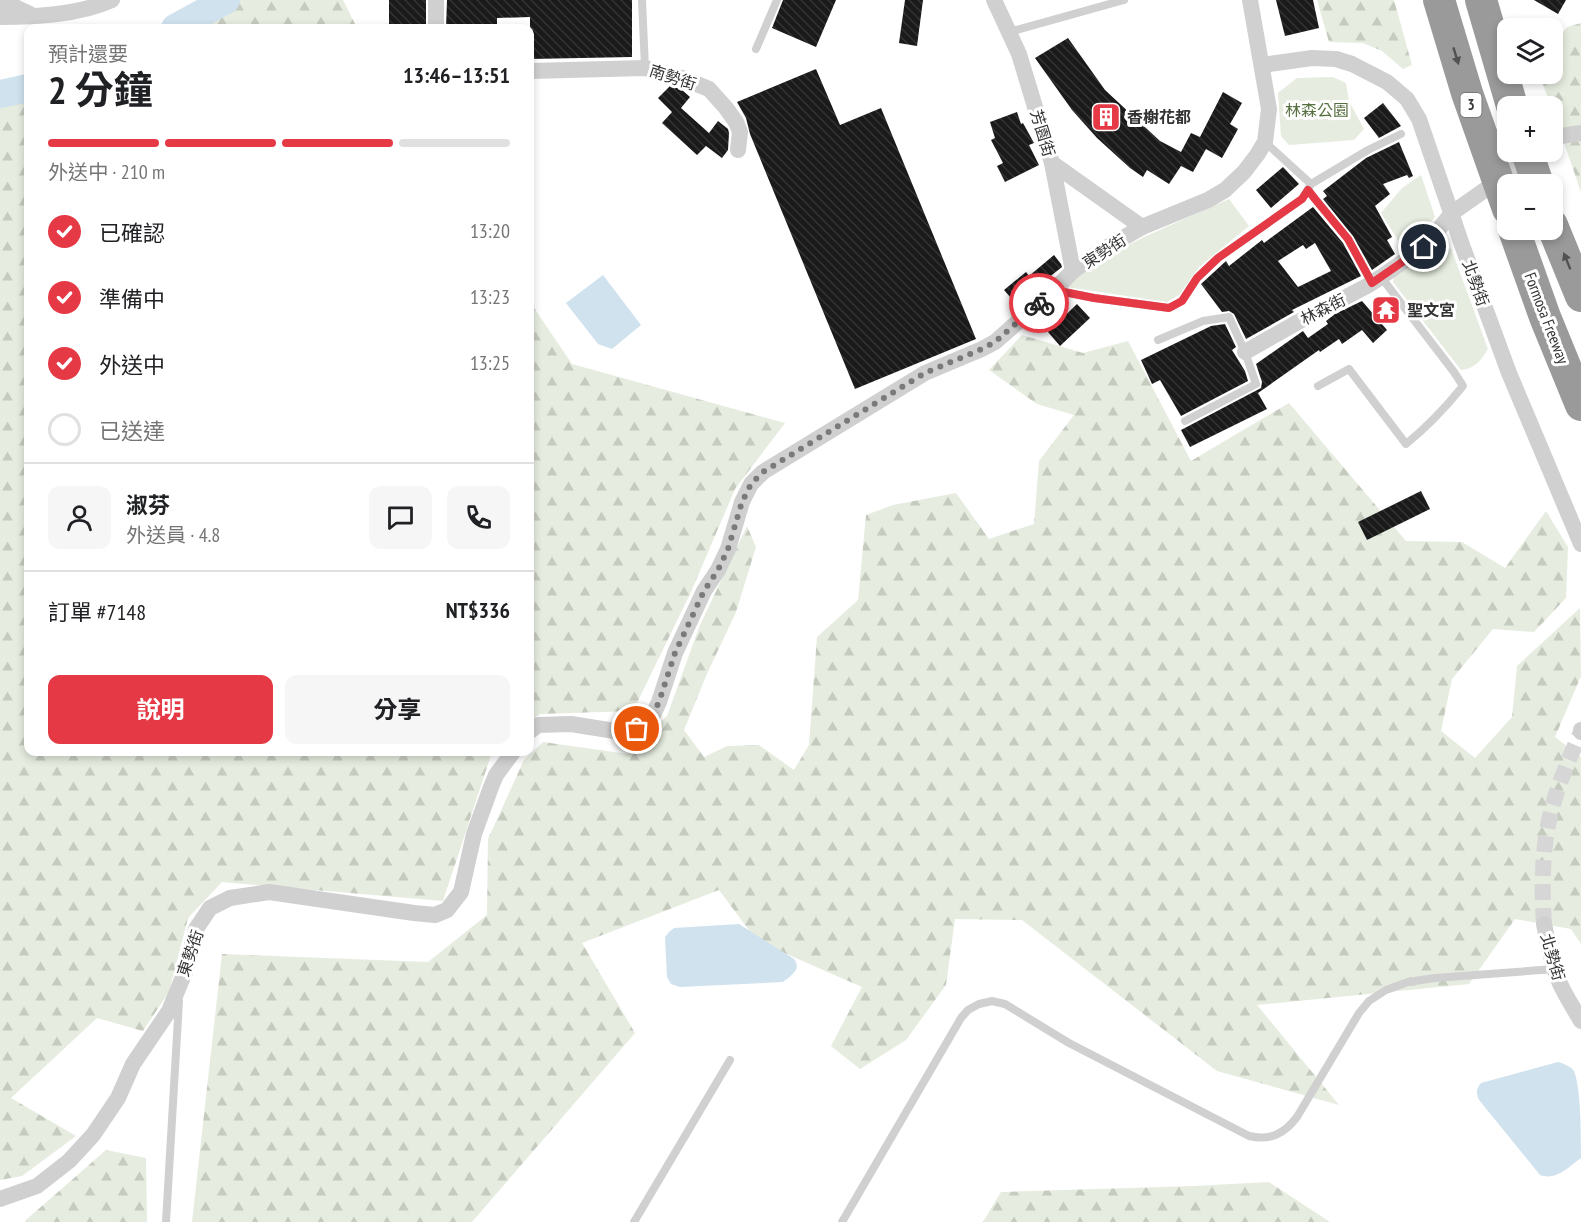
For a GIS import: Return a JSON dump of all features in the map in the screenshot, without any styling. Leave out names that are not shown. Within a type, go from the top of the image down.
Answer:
[{"type":"highway","name":"3","points":[[1439,0],[1467,93],[1497,178]]},
{"type":"highway","points":[[1481,0],[1509,96]]},
{"type":"highway","name":"Formosa Freeway","points":[[1518,240],[1581,405]]},
{"type":"highway","points":[[1558,240],[1581,296]]},
{"type":"street","points":[[0,0],[37,17]]},
{"type":"street","points":[[0,17],[37,17],[96,6],[112,0]]},
{"type":"street","points":[[436,0],[436,24]]},
{"type":"street","name":"芳園街","points":[[994,0],[1019,54],[1052,163],[1142,227]]},
{"type":"street","name":"東勢街","points":[[534,728],[538,725],[570,724],[621,732],[637,729],[651,718],[659,702],[675,653],[704,591],[728,549],[742,502],[751,484],[763,472],[925,373],[995,342],[1073,271],[1101,251],[1142,227],[1208,200],[1225,190],[1244,172],[1265,142],[1269,109],[1250,0]]},
{"type":"street","name":"北勢街","points":[[1262,65],[1312,58],[1336,59],[1352,64],[1387,82],[1407,99],[1419,119],[1509,373],[1581,544]]},
{"type":"street","name":"南勢街","points":[[534,71],[645,68],[682,78],[709,89],[726,108],[740,132],[738,150]]},
{"type":"street","points":[[1563,136],[1581,133]]},
{"type":"street","name":"林森街","points":[[1245,352],[1298,321],[1377,280],[1424,247],[1452,213],[1525,162]]},
{"type":"street","points":[[1052,163],[1073,271]]},
{"type":"street","name":"東勢街","points":[[0,1199],[37,1186],[69,1161],[93,1135],[118,1098],[133,1064],[169,1011],[185,972],[196,929],[210,908],[230,898],[269,892],[414,913],[435,915],[447,910],[460,892],[474,834],[491,787],[496,775],[510,756]]},
{"type":"street","name":"北勢街","points":[[1544,924],[1555,969],[1566,996],[1581,1021]]},
{"type":"lane","points":[[642,0],[645,68]]},
{"type":"lane","points":[[756,49],[777,0]]},
{"type":"lane","points":[[1009,32],[1124,0]]},
{"type":"lane","points":[[1054,290],[1169,308],[1182,301],[1197,278],[1218,258],[1302,199],[1310,187],[1368,150],[1401,134]]},
{"type":"lane","points":[[1265,142],[1310,187],[1315,199],[1348,239],[1377,280],[1454,372],[1463,386],[1424,429],[1406,444],[1349,369],[1318,386]]},
{"type":"lane","points":[[1158,340],[1203,321],[1229,317],[1256,384],[1185,421]]},
{"type":"lane","points":[[842,1222],[961,1018],[968,1010],[979,1004],[992,1001],[1005,1004],[1069,1043],[1259,1138],[1280,1134],[1290,1127],[1359,1013],[1370,1001],[1386,990],[1408,982],[1435,978],[1555,969]]},
{"type":"lane","points":[[165,1222],[180,984]]},
{"type":"lane","points":[[634,1222],[730,1060]]},
{"type":"green space","points":[[227,0],[343,0],[355,24],[181,24]]},
{"type":"green space","points":[[1317,0],[1394,0],[1412,65],[1403,69],[1382,51],[1363,43],[1329,42]]},
{"type":"green space","points":[[1581,23],[1581,192],[1563,140],[1563,96],[1547,96],[1543,84],[1563,84],[1563,32],[1567,27]]},
{"type":"green space","name":"林森公園","points":[[1333,77],[1346,83],[1349,101],[1364,129],[1354,140],[1289,145],[1281,136],[1278,93],[1297,78]]},
{"type":"green space","points":[[24,94],[24,756],[491,756],[443,901],[222,882],[188,918],[169,992],[143,1031],[97,1018],[11,1098],[76,1136],[22,1176],[0,1180],[0,104]]},
{"type":"green space","points":[[1421,175],[1435,217],[1404,250],[1381,213],[1402,188]]},
{"type":"green space","points":[[1229,199],[1249,226],[1199,267],[1179,295],[1167,302],[1066,287],[1088,266],[1144,237]]},
{"type":"green space","points":[[1451,248],[1488,349],[1474,366],[1461,370],[1393,282],[1394,275],[1425,256],[1433,259]]},
{"type":"green space","points":[[534,308],[572,364],[785,423],[735,489],[691,592],[633,711],[540,714],[534,718]]},
{"type":"green space","points":[[1022,335],[1083,353],[1128,341],[1191,461],[1289,403],[1406,541],[1462,542],[1505,568],[1546,511],[1568,547],[1566,598],[1534,632],[1493,629],[1452,679],[1441,731],[1475,758],[1512,717],[1517,666],[1580,608],[1581,676],[1555,737],[1581,757],[1581,944],[1571,929],[1515,919],[1469,984],[1257,1005],[1339,1105],[1217,1071],[1022,920],[955,919],[946,985],[906,1040],[860,1069],[831,1046],[862,987],[757,941],[719,890],[582,943],[635,1033],[472,1222],[192,1222],[222,954],[428,962],[487,915],[488,839],[524,760],[528,756],[534,756],[534,751],[543,742],[628,754],[667,716],[700,625],[747,526],[756,547],[736,612],[684,730],[704,757],[727,746],[759,745],[794,770],[809,745],[817,637],[858,600],[866,515],[893,505],[956,493],[989,539],[1034,524],[1039,461],[1074,415],[1037,404],[989,370]]},
{"type":"green space","points":[[106,1150],[146,1158],[147,1222],[26,1222],[26,1220]]},
{"type":"green space","points":[[1269,1182],[1330,1222],[983,1222],[1001,1192]]},
{"type":"water","points":[[603,275],[641,325],[612,349],[598,344],[566,303]]},
{"type":"water","points":[[739,924],[794,959],[797,966],[792,975],[783,982],[680,987],[671,984],[667,977],[665,937],[669,932],[674,928]]},
{"type":"water","points":[[1558,1062],[1572,1069],[1576,1079],[1580,1113],[1581,1158],[1557,1175],[1546,1176],[1540,1175],[1479,1100],[1477,1091],[1481,1083]]},
{"type":"building","points":[[389,0],[426,0],[426,24],[389,24]]},
{"type":"building","points":[[447,0],[632,0],[632,57],[534,59],[534,24],[530,24],[530,17],[497,18],[497,24],[446,24]]},
{"type":"building","points":[[783,0],[836,0],[816,47],[772,28]]},
{"type":"building","points":[[905,0],[923,0],[917,46],[899,43]]},
{"type":"building","points":[[1276,0],[1313,0],[1319,28],[1285,36]]},
{"type":"building","points":[[1534,0],[1566,0],[1558,14]]},
{"type":"building","name":"香榭花都","points":[[1068,38],[1105,90],[1160,141],[1181,152],[1191,133],[1200,137],[1223,92],[1242,103],[1230,124],[1238,129],[1222,158],[1206,149],[1193,172],[1181,166],[1169,184],[1147,170],[1143,177],[1130,168],[1097,138],[1072,110],[1035,58]]},
{"type":"building","points":[[816,69],[840,125],[881,108],[976,339],[855,389],[750,134],[746,118],[737,102]]},
{"type":"building","points":[[670,86],[681,89],[690,97],[681,108],[709,133],[718,121],[728,129],[728,150],[722,158],[706,146],[697,155],[662,123],[672,112],[658,98]]},
{"type":"building","points":[[1383,103],[1401,126],[1379,138],[1364,118]]},
{"type":"building","points":[[1017,112],[1021,124],[1023,123],[1034,143],[1029,145],[1039,165],[1005,182],[997,166],[1003,163],[991,140],[995,138],[990,122]]},
{"type":"building","points":[[1399,142],[1413,176],[1409,178],[1407,175],[1383,184],[1390,194],[1375,206],[1392,237],[1387,240],[1395,254],[1372,270],[1353,236],[1323,199],[1327,196],[1323,191],[1366,158]]},
{"type":"building","points":[[1283,167],[1299,184],[1271,208],[1256,190]]},
{"type":"building","points":[[1313,207],[1343,243],[1361,276],[1292,310],[1294,312],[1246,339],[1234,314],[1229,311],[1222,312],[1201,284],[1226,261],[1229,266],[1262,240],[1264,243]],"holes":[[[1315,243],[1331,271],[1298,287],[1278,261],[1303,245],[1306,249]]]},
{"type":"building","points":[[1054,255],[1062,267],[1018,306],[1004,290],[1026,272],[1029,276]]},
{"type":"building","points":[[1362,301],[1387,330],[1373,343],[1362,330],[1342,344],[1339,339],[1320,352],[1319,350],[1258,393],[1267,409],[1190,447],[1181,430],[1261,388],[1262,382],[1256,364],[1303,331],[1308,338],[1328,324],[1326,321],[1335,314]]},
{"type":"building","points":[[1077,304],[1090,318],[1060,346],[1048,332]]},
{"type":"building","points":[[1225,324],[1236,347],[1232,350],[1245,371],[1248,381],[1181,416],[1160,380],[1152,384],[1141,360],[1211,326]]},
{"type":"building","points":[[1421,491],[1430,509],[1367,540],[1358,522]]},
{"type":"waterway","points":[[182,24],[226,0]]},
{"type":"waterway","points":[[0,94],[24,89]]},
{"type":"tunnel","points":[[1544,924],[1543,870],[1548,824],[1560,783],[1581,732]]},
{"type":"way so far","points":[[637,729],[651,718],[659,702],[675,653],[704,591],[728,549],[742,502],[751,484],[763,472],[925,373],[995,342],[1039,303]]},
{"type":"place","name":"香榭花都","points":[[1106,117]]},
{"type":"place","name":"聖文宮","points":[[1386,310]]},
{"type":"route","points":[[1039,303],[1054,290],[1169,308],[1182,301],[1197,278],[1218,258],[1302,199],[1308,190],[1348,239],[1372,283],[1424,247]]}]
